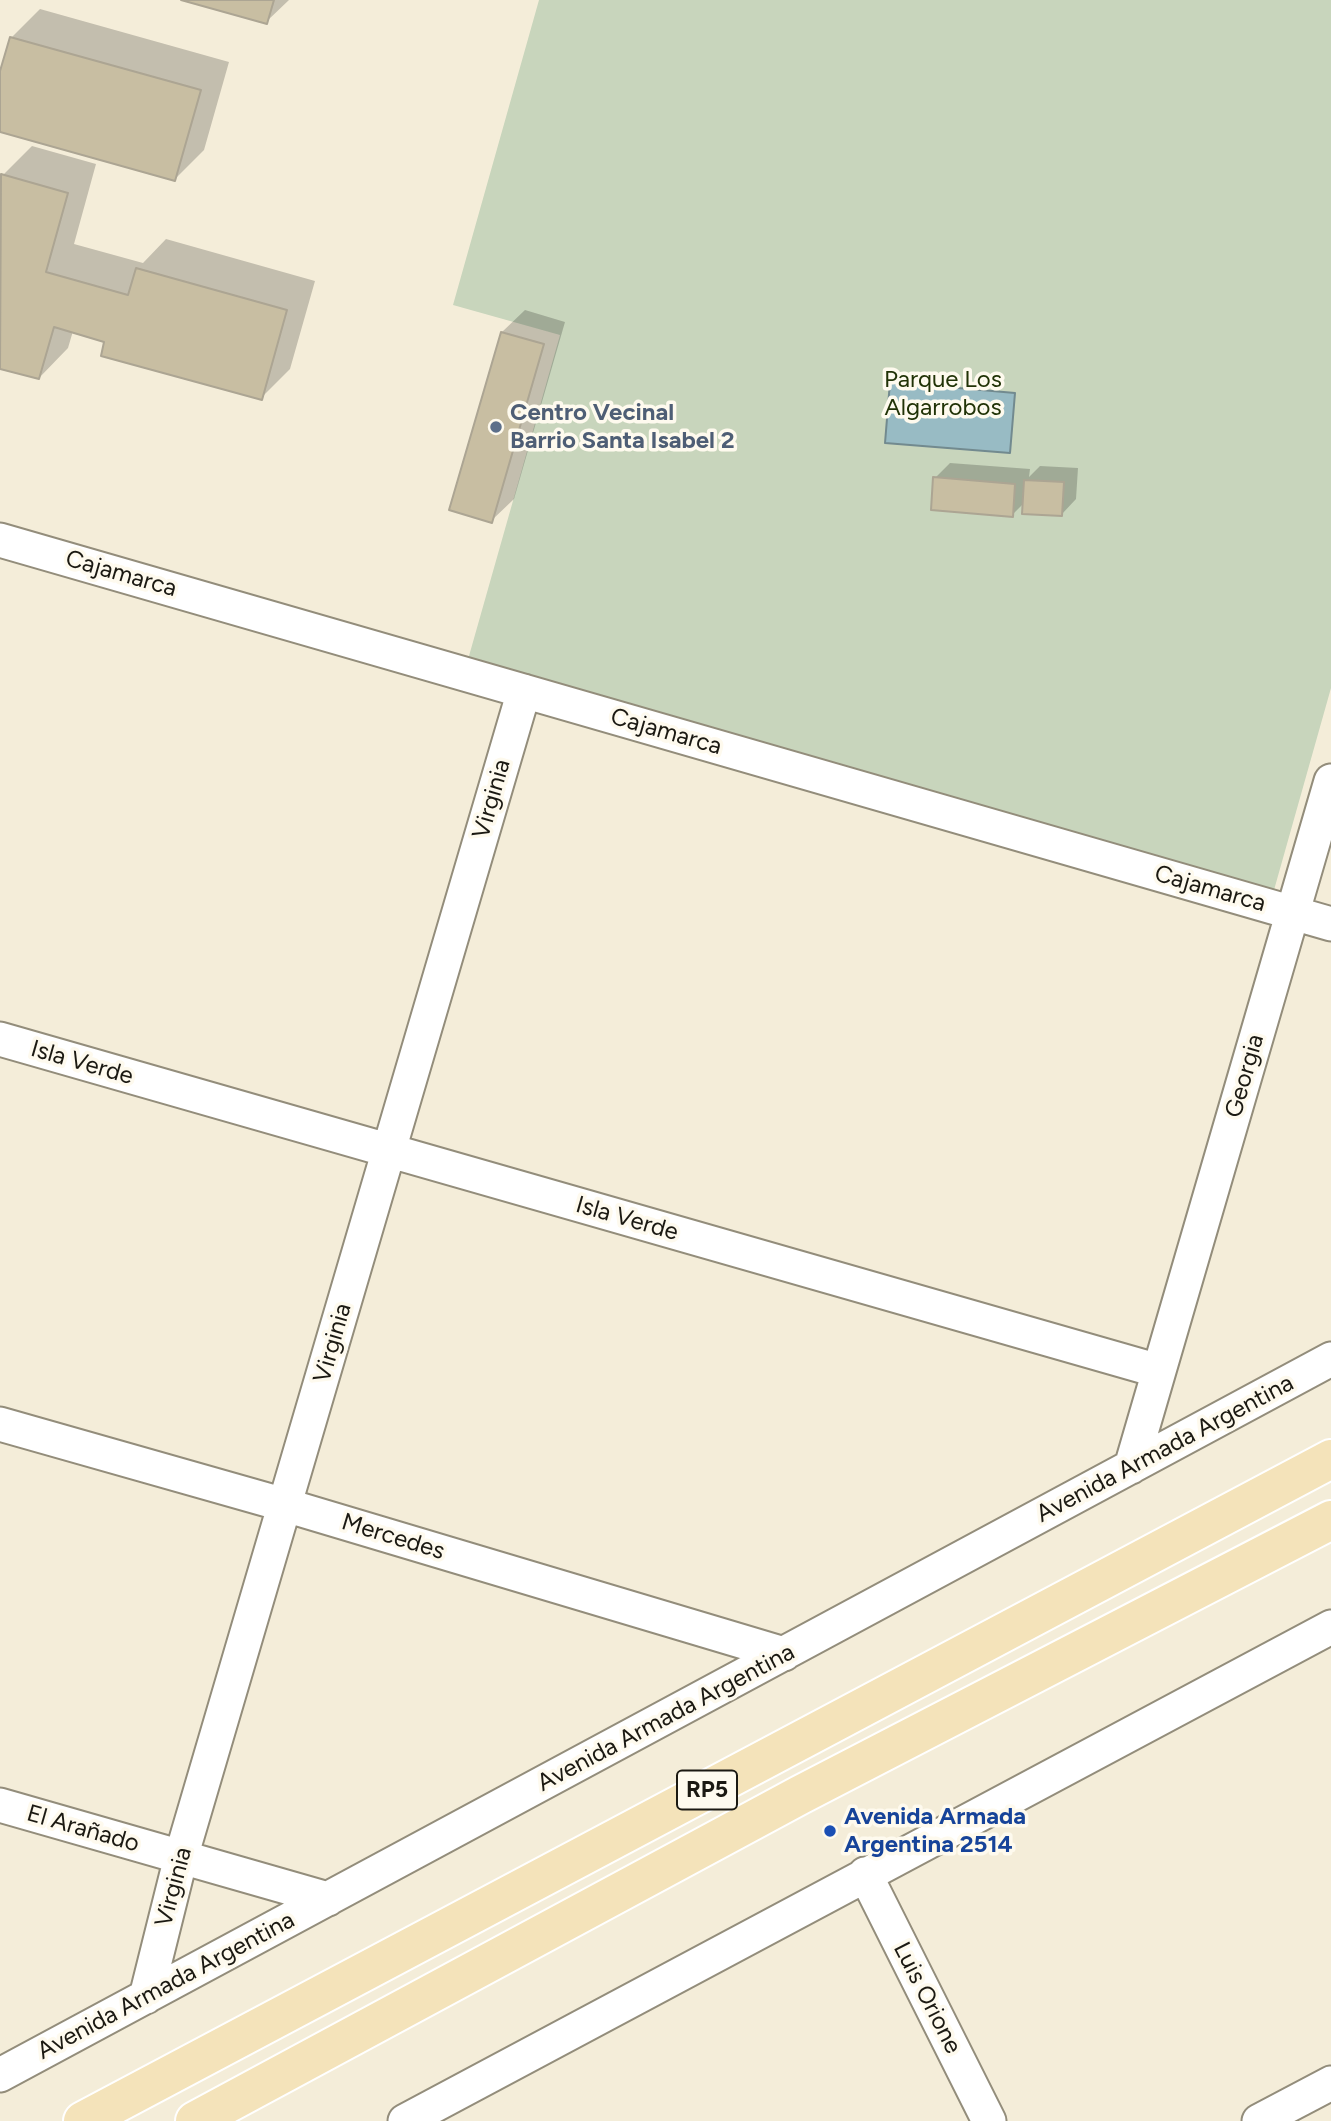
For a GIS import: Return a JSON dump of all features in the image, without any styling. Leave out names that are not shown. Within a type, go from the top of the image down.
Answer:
[{"type":"main road","name":"RP5","points":[[83,2121],[1331,1459]]},
{"type":"main road","name":"RP5","points":[[195,2121],[800,1795],[1331,1520]]},
{"type":"street","name":"Cajamarca","points":[[0,540],[1331,924]]},
{"type":"street","name":"Virginia","points":[[146,1997],[181,1857],[524,691]]},
{"type":"street","name":"Georgia","points":[[1159,1371],[1331,780]]},
{"type":"street","name":"Isla Verde","points":[[0,1039],[1159,1371]]},
{"type":"street","name":"Avenida Armada Argentina","points":[[0,2076],[1331,1359]]},
{"type":"street","points":[[1131,1467],[1159,1371]]},
{"type":"street","name":"Mercedes","points":[[0,1424],[285,1505],[784,1654]]},
{"type":"street","points":[[405,2121],[1331,1627]]},
{"type":"street","name":"El Arañado","points":[[0,1805],[328,1899]]},
{"type":"street","name":"Luis Orione","points":[[865,1874],[989,2121]]},
{"type":"street","points":[[1259,2121],[1331,2084]]},
{"type":"green space","name":"Parque Los Algarrobos","points":[[539,0],[1331,0],[1331,688],[1274,890],[467,663],[560,335],[453,305]]},
{"type":"water","points":[[890,382],[1015,393],[1010,453],[885,443]]},
{"type":"building","points":[[181,0],[274,0],[267,24]]},
{"type":"building","points":[[10,37],[201,90],[175,181],[0,132],[0,71]]},
{"type":"building","points":[[1,174],[68,193],[46,272],[128,295],[136,268],[287,310],[262,400],[101,356],[104,342],[54,327],[39,379],[0,369]]},
{"type":"building","name":"Centro Vecinal Barrio Santa Isabel 2","points":[[501,332],[544,344],[492,523],[449,510]]},
{"type":"building","points":[[933,477],[1015,484],[1013,517],[931,510]]},
{"type":"building","points":[[1024,480],[1064,482],[1062,516],[1022,514]]},
{"type":"place","name":"Centro Vecinal Barrio Santa Isabel 2","points":[[496,427]]},
{"type":"place","name":"Avenida Armada Argentina 2514","points":[[830,1831]]}]
